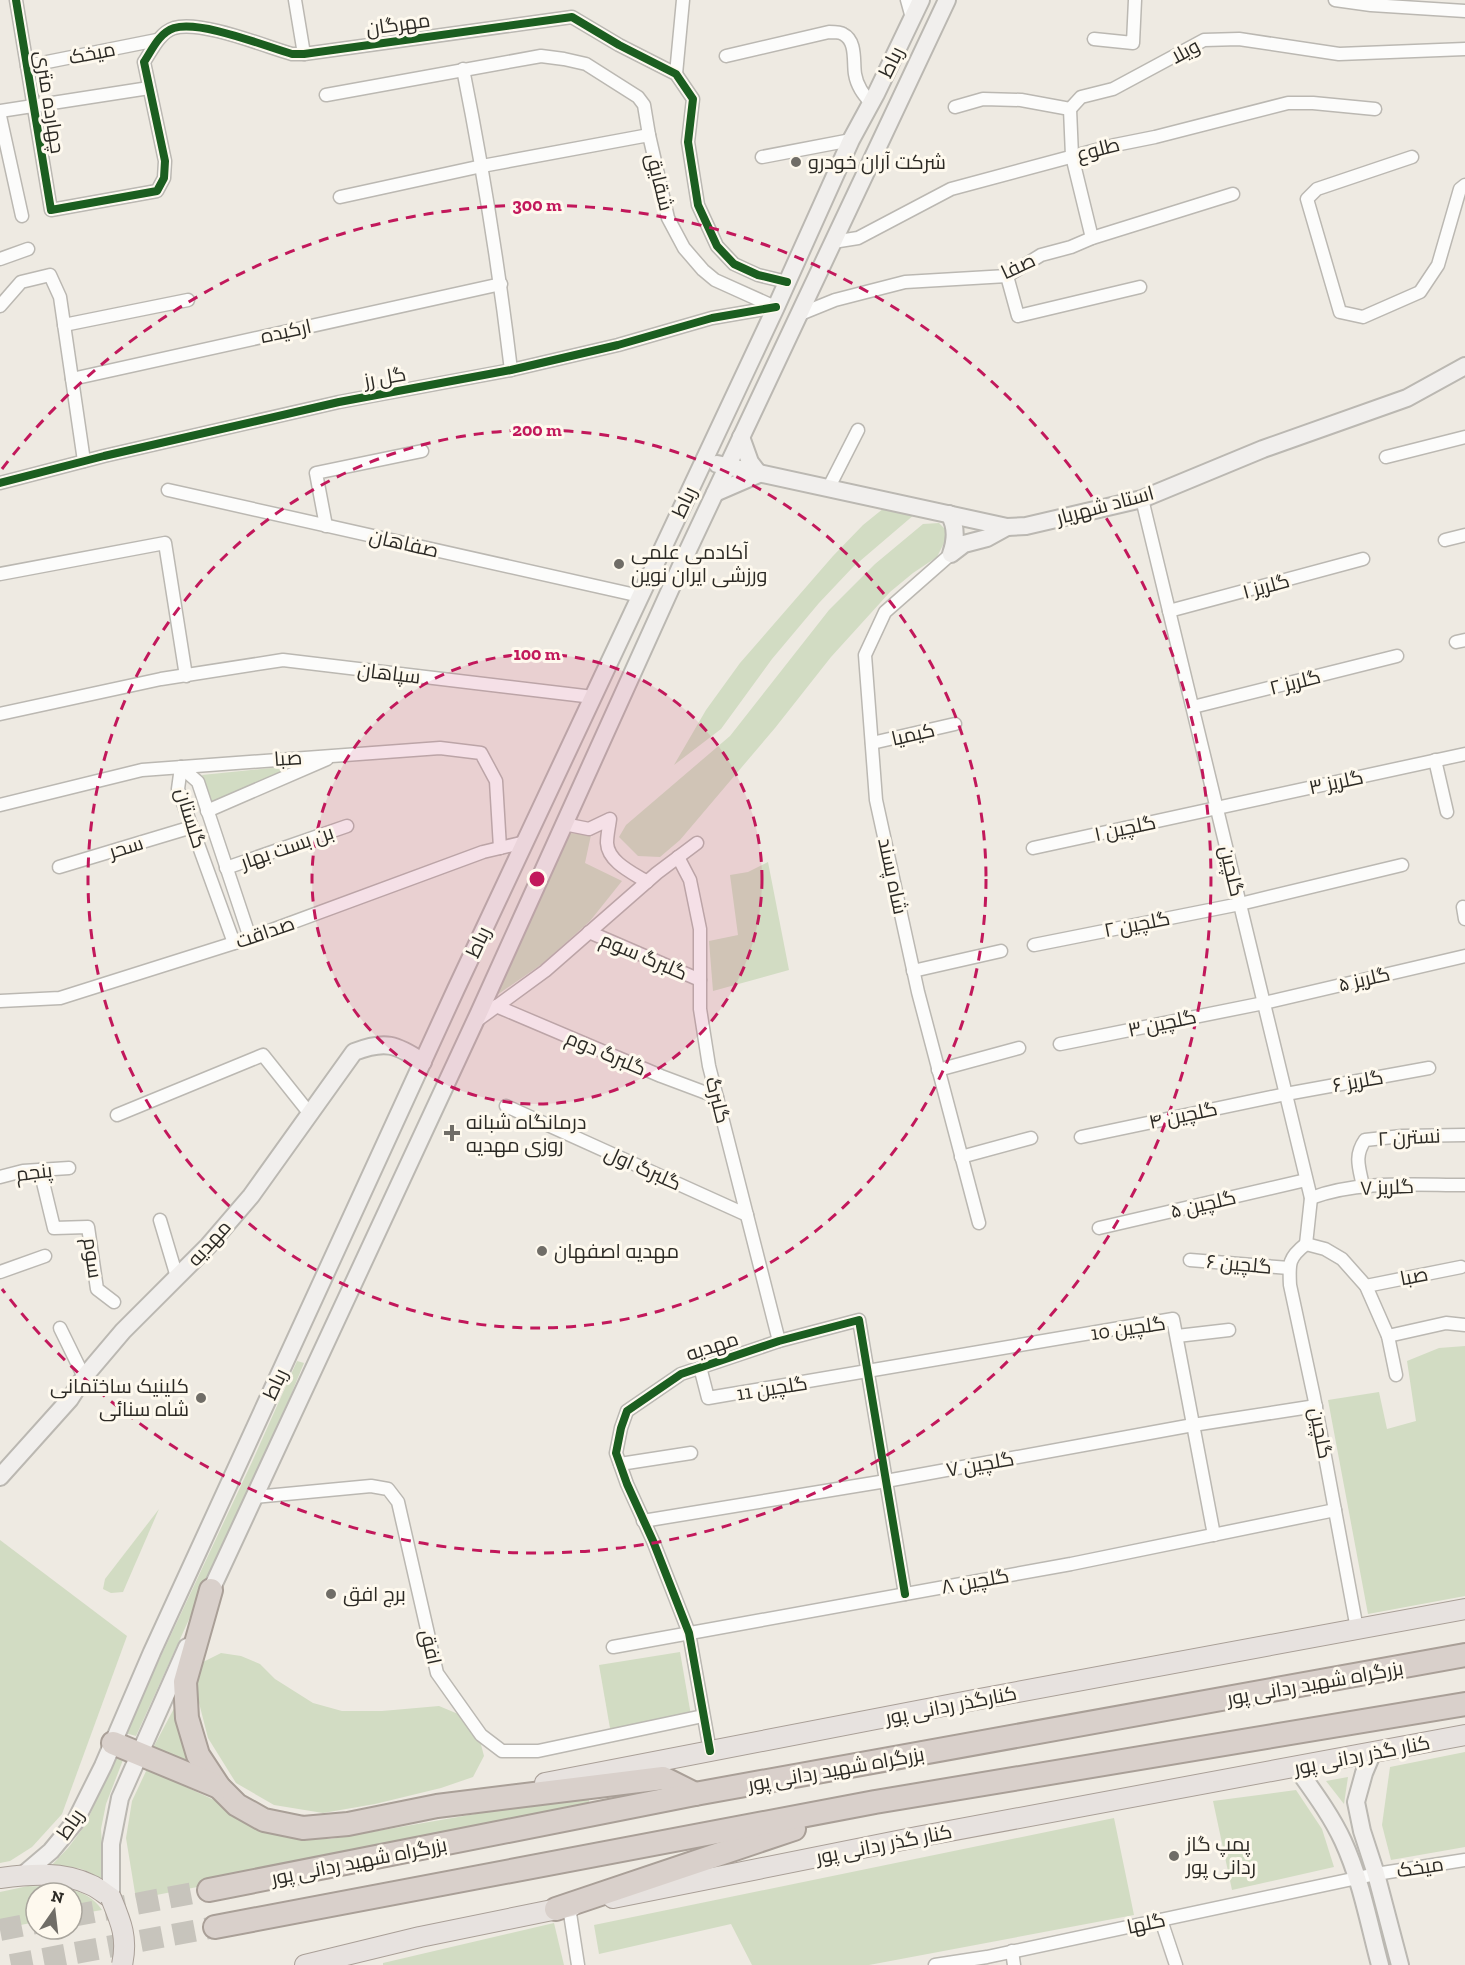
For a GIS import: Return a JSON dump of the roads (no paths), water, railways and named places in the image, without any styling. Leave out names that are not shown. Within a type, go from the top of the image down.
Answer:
[{"type":"highway","points":[[211,1590],[184,1682],[187,1718],[198,1755],[219,1787],[237,1805],[264,1820],[303,1828],[348,1824],[437,1806],[663,1778],[695,1794]]},
{"type":"highway","name":"بزرگراه شهید ردانی پور","points":[[209,1890],[695,1794],[1465,1655]]},
{"type":"highway","name":"بزرگراه شهید ردانی پور","points":[[215,1928],[874,1802],[1465,1704]]},
{"type":"highway","points":[[113,1743],[219,1787]]},
{"type":"highway","points":[[563,1908],[874,1802]]},
{"type":"main road","name":"رباط","points":[[24,1874],[51,1851],[75,1822],[113,1743],[152,1652],[592,697],[776,307],[851,140],[921,0]]},
{"type":"main road","name":"رباط","points":[[111,1898],[111,1844],[120,1798],[211,1590],[474,1023],[727,467],[947,0]]},
{"type":"main road","name":"استاد شهریار","points":[[704,460],[727,467],[1007,527],[1026,526],[1142,499],[1263,449],[1407,398],[1465,366]]},
{"type":"main road","points":[[715,493],[759,474],[750,462],[741,437]]},
{"type":"main road","points":[[949,514],[954,523],[955,532],[951,554]]},
{"type":"main road","points":[[951,554],[964,544],[987,538],[1007,527]]},
{"type":"main road","name":"مهدیه","points":[[0,1477],[70,1399],[84,1377],[123,1331],[208,1246],[251,1196],[354,1052],[371,1046],[389,1044],[404,1049],[423,1062]]},
{"type":"main road","points":[[315,1297],[342,1308]]},
{"type":"main road","name":"کنارگذر ردانی پور","points":[[437,1806],[710,1751],[1465,1609]]},
{"type":"main road","name":"کنار گذر ردانی پور","points":[[305,1965],[420,1937],[929,1835],[1465,1735]]},
{"type":"main road","points":[[1372,1754],[1356,1802],[1400,1965]]},
{"type":"main road","points":[[1296,1767],[1319,1798],[1343,1841],[1357,1879],[1380,1965]]},
{"type":"main road","points":[[0,1878],[24,1874],[52,1875],[91,1884],[111,1898],[124,1929],[122,1965]]},
{"type":"street","name":"چهارده متری","points":[[16,0],[51,210],[158,191],[164,178],[165,162],[149,88]]},
{"type":"street","points":[[295,0],[304,54]]},
{"type":"street","points":[[676,74],[683,0]]},
{"type":"street","points":[[907,0],[912,18]]},
{"type":"street","points":[[1094,39],[1133,43],[1136,0]]},
{"type":"street","points":[[1335,0],[1371,5],[1465,10]]},
{"type":"street","name":"مهرگان","points":[[157,40],[173,28],[195,26],[292,54],[304,54],[572,17],[619,45],[676,74],[693,99],[688,142],[698,204],[717,246],[734,264],[758,275],[787,282]]},
{"type":"street","points":[[726,56],[829,32],[843,34],[850,42],[855,75],[861,91],[871,103]]},
{"type":"street","name":"ویلا","points":[[1070,109],[1081,97],[1113,89],[1204,40],[1239,39],[1339,54],[1465,49]]},
{"type":"street","name":"میخک","points":[[27,66],[157,40]]},
{"type":"street","points":[[0,111],[149,88],[144,62],[157,40]]},
{"type":"street","points":[[326,95],[541,56],[586,64],[638,97],[644,105],[649,135]]},
{"type":"street","points":[[463,69],[482,166],[501,284],[511,370]]},
{"type":"street","points":[[954,107],[983,99],[1021,100],[1070,109],[1072,156],[1092,238]]},
{"type":"street","name":"طلوع","points":[[833,242],[858,238],[951,189],[1072,156],[1288,103],[1375,109]]},
{"type":"street","points":[[0,116],[22,216]]},
{"type":"street","name":"شقایق","points":[[340,197],[482,166],[649,135],[668,218],[684,248],[715,280],[776,307]]},
{"type":"street","points":[[762,157],[851,140]]},
{"type":"street","points":[[1412,157],[1317,189],[1307,199],[1340,312],[1363,317],[1420,292],[1438,265],[1461,189],[1465,185]]},
{"type":"street","name":"صفا","points":[[798,315],[835,300],[905,282],[1007,276],[1041,255],[1071,248],[1092,238],[1233,194]]},
{"type":"street","points":[[0,260],[28,249]]},
{"type":"street","points":[[0,306],[21,282],[50,274],[60,297],[84,461]]},
{"type":"street","points":[[1007,276],[1018,316],[1140,287]]},
{"type":"street","name":"ارکیده","points":[[72,379],[501,284]]},
{"type":"street","points":[[64,325],[188,300]]},
{"type":"street","name":"گل رز","points":[[0,483],[84,461],[339,402],[511,370],[618,345],[712,318],[776,307]]},
{"type":"street","points":[[828,489],[858,430]]},
{"type":"street","points":[[1386,457],[1465,437]]},
{"type":"street","points":[[326,526],[316,473],[423,451]]},
{"type":"street","name":"صفاهان","points":[[168,490],[640,596]]},
{"type":"street","name":"گلچین","points":[[1142,499],[1311,1198],[1306,1244],[1294,1254],[1289,1268],[1290,1285],[1316,1406],[1358,1629]]},
{"type":"street","points":[[1445,540],[1465,535]]},
{"type":"street","points":[[0,574],[165,543],[186,676]]},
{"type":"street","name":"شاه پسند","points":[[951,554],[885,612],[865,655],[876,800],[913,971],[979,1223]]},
{"type":"street","name":"گلریز ۱","points":[[1169,610],[1363,559]]},
{"type":"street","name":"گلریز ۲","points":[[1193,707],[1397,656]]},
{"type":"street","name":"سپاهان","points":[[0,714],[161,680],[283,660],[592,697]]},
{"type":"street","name":"کیمیا","points":[[872,743],[955,724]]},
{"type":"street","name":"صبا","points":[[0,805],[142,771],[181,766],[440,748],[481,753],[496,782],[500,848]]},
{"type":"street","points":[[207,811],[336,755]]},
{"type":"street","name":"گلریز ۳","points":[[1217,808],[1460,755]]},
{"type":"street","points":[[1435,760],[1447,812]]},
{"type":"street","name":"گلستان","points":[[181,766],[198,782],[250,938]]},
{"type":"street","name":"گلستان","points":[[181,766],[178,789],[234,943]]},
{"type":"street","name":"گلچین ۱","points":[[1033,848],[1217,808]]},
{"type":"street","points":[[564,824],[589,829],[610,819],[607,844],[610,855],[647,882]]},
{"type":"street","name":"بن بست بهار","points":[[226,868],[347,826]]},
{"type":"street","name":"سحر","points":[[59,867],[192,827]]},
{"type":"street","name":"صداقت","points":[[0,1001],[60,998],[250,938],[483,852],[525,842]]},
{"type":"street","points":[[474,1023],[545,971],[647,882],[697,843]]},
{"type":"street","name":"گلبرگ","points":[[678,857],[690,880],[700,929],[700,1009],[709,1066],[779,1341]]},
{"type":"street","name":"گلچین ۲","points":[[1034,945],[1240,904],[1402,865]]},
{"type":"street","name":"گلبرگ سوم","points":[[589,932],[700,980]]},
{"type":"street","points":[[913,971],[1001,951]]},
{"type":"street","name":"گلریز ۵","points":[[1264,1003],[1465,956]]},
{"type":"street","name":"گلچین ۳","points":[[1060,1044],[1264,1003]]},
{"type":"street","name":"گلبرگ دوم","points":[[496,1006],[661,1076],[717,1096]]},
{"type":"street","points":[[938,1070],[1019,1048]]},
{"type":"street","points":[[117,1115],[263,1055],[310,1114]]},
{"type":"street","name":"گلریز ۶","points":[[1286,1094],[1429,1068]]},
{"type":"street","name":"گلچین ۴","points":[[1081,1137],[1286,1094]]},
{"type":"street","name":"گلبرگ اول","points":[[506,1106],[747,1215]]},
{"type":"street","name":"نسترن ۲","points":[[1363,1186],[1358,1150],[1365,1140],[1402,1136],[1465,1135]]},
{"type":"street","points":[[961,1157],[1031,1138]]},
{"type":"street","name":"پنجم","points":[[0,1177],[23,1171],[69,1168]]},
{"type":"street","name":"سوم","points":[[39,1170],[54,1228],[88,1227],[97,1289],[114,1302]]},
{"type":"street","name":"گلچین ۵","points":[[1099,1228],[1306,1180]]},
{"type":"street","name":"گلریز ۷","points":[[1311,1198],[1363,1186],[1465,1185]]},
{"type":"street","points":[[160,1220],[177,1277]]},
{"type":"street","points":[[1306,1244],[1325,1249],[1342,1259],[1366,1286],[1388,1336],[1396,1375]]},
{"type":"street","points":[[0,1272],[45,1256]]},
{"type":"street","name":"گلچین ۶","points":[[1190,1260],[1289,1268]]},
{"type":"street","name":"صبا","points":[[1366,1286],[1461,1267]]},
{"type":"street","name":"گلچین 10","points":[[867,1372],[1173,1319],[1214,1535]]},
{"type":"street","name":"مهدیه","points":[[710,1751],[689,1633],[627,1485],[616,1453],[627,1411],[681,1374],[779,1341],[859,1320],[905,1594]]},
{"type":"street","points":[[1388,1336],[1446,1323],[1465,1325]]},
{"type":"street","points":[[60,1328],[84,1377]]},
{"type":"street","points":[[1176,1336],[1229,1330]]},
{"type":"street","name":"گلچین 11","points":[[700,1367],[708,1398],[867,1372]]},
{"type":"street","name":"گلچین ۷","points":[[643,1521],[886,1481],[1193,1425],[1316,1406]]},
{"type":"street","points":[[620,1464],[691,1454]]},
{"type":"street","name":"افق","points":[[254,1497],[371,1486],[388,1489],[398,1502],[437,1673],[481,1735],[502,1751],[538,1751],[704,1716]]},
{"type":"street","name":"گلچین ۸","points":[[613,1647],[1071,1564],[1335,1510]]},
{"type":"street","name":"میخک","points":[[1357,1879],[1465,1860]]},
{"type":"street","name":"گلها","points":[[936,1965],[1012,1952],[1357,1879]]},
{"type":"street","points":[[563,1908],[578,1965]]},
{"type":"street","points":[[1161,1920],[1176,1965]]},
{"type":"street","points":[[1012,1952],[1014,1965]]},
{"type":"tunnel","points":[[84,1914],[209,1890]]},
{"type":"tunnel","points":[[0,1930],[24,1925]]},
{"type":"tunnel","points":[[11,1965],[215,1927]]},
{"type":"place","name":"شرکت آران خودرو","points":[[796,162]]},
{"type":"place","name":"آکادمی علمی ورزشی ایران نوین","points":[[619,564]]},
{"type":"place","name":"درمانگاه شبانه روزی مهدیه","points":[[452,1133]]},
{"type":"place","name":"مهدیه اصفهان","points":[[542,1251]]},
{"type":"place","name":"کلینیک ساختمانی شاه سنائی","points":[[201,1398]]},
{"type":"place","name":"برج افق","points":[[331,1594]]},
{"type":"place","name":"پمپ گاز ردانی پور","points":[[1174,1856]]}]
